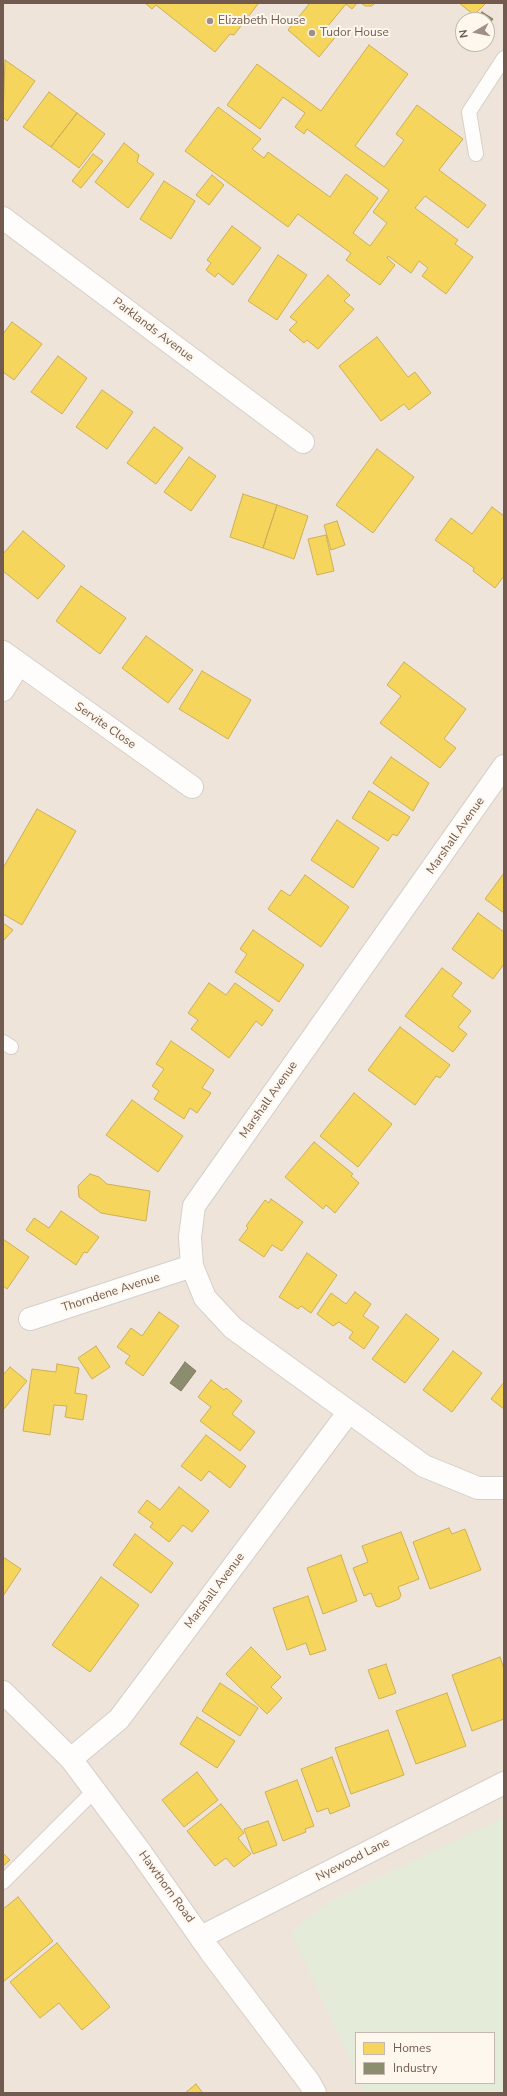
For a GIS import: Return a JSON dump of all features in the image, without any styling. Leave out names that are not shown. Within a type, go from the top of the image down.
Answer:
[{"type":"street","name":"Parklands Avenue","points":[[3,218],[304,442]]},
{"type":"street","name":"Servite Close","points":[[3,690],[11,658],[192,787]]},
{"type":"street","name":"Marshall Avenue","points":[[504,766],[194,1206],[190,1237],[192,1266],[205,1298],[233,1328],[348,1413],[424,1466],[478,1488],[504,1488]]},
{"type":"street","name":"Thorndene Avenue","points":[[30,1319],[192,1266]]},
{"type":"street","name":"Marshall Avenue","points":[[71,1759],[119,1719],[348,1413]]},
{"type":"street","name":"Hawthorn Road","points":[[3,1692],[71,1759],[96,1790],[201,1937],[309,2082],[315,2093]]},
{"type":"street","name":"Nyewood Lane","points":[[201,1937],[504,1783]]},
{"type":"lane","points":[[476,154],[469,112],[504,58]]},
{"type":"lane","points":[[3,1882],[96,1790]]},
{"type":"shaded area","points":[[3,3],[504,3],[504,2093],[3,2093]]},
{"type":"green space","points":[[504,1817],[504,2093],[366,2093],[362,2084],[495,2084],[495,2032],[355,2032],[355,2071],[291,1932],[328,1902]]},
{"type":"building: Homes","name":"Elizabeth House","points":[[145,3],[258,4],[234,35],[230,34],[215,52],[156,5],[152,9]]},
{"type":"building: Homes","name":"Tudor House","points":[[310,3],[357,3],[352,9],[346,4],[327,27],[337,35],[319,57],[288,30]]},
{"type":"building: Homes","name":"Tudor House","points":[[361,3],[375,3],[372,6],[365,6]]},
{"type":"building: Homes","points":[[459,3],[486,3],[477,12],[470,12]]},
{"type":"building: Homes","points":[[369,45],[408,74],[355,146],[384,167],[404,140],[396,134],[417,105],[463,139],[439,170],[486,205],[468,228],[425,196],[415,208],[458,240],[455,244],[473,257],[446,294],[422,276],[428,268],[419,261],[411,273],[388,256],[387,258],[395,265],[380,285],[346,260],[351,253],[298,214],[288,227],[185,151],[218,107],[261,139],[252,149],[264,158],[268,152],[330,197],[346,174],[378,198],[353,233],[370,246],[387,223],[373,212],[389,190],[307,129],[304,134],[295,127],[305,113],[283,97],[260,129],[227,105],[257,64],[321,111]]},
{"type":"building: Homes","points":[[5,60],[35,81],[7,121],[3,117]]},
{"type":"building: Homes","points":[[49,92],[77,113],[51,147],[23,127]]},
{"type":"building: Homes","points":[[77,113],[105,134],[79,168],[51,147]]},
{"type":"building: Homes","points":[[124,143],[139,155],[137,162],[154,174],[128,208],[95,182]]},
{"type":"building: Homes","points":[[93,154],[103,161],[81,188],[72,181]]},
{"type":"building: Homes","points":[[212,175],[224,185],[209,205],[196,195]]},
{"type":"building: Homes","points":[[164,181],[195,201],[171,239],[140,219]]},
{"type":"building: Homes","points":[[232,226],[261,248],[233,285],[218,273],[215,277],[206,270],[211,263],[207,260]]},
{"type":"building: Homes","points":[[278,255],[307,275],[277,320],[248,301]]},
{"type":"building: Homes","points":[[328,275],[350,295],[344,301],[354,309],[318,349],[307,340],[304,343],[289,330],[297,322],[290,317]]},
{"type":"building: Homes","points":[[12,322],[42,344],[14,380],[3,372],[3,334]]},
{"type":"building: Homes","points":[[377,337],[408,377],[415,372],[431,393],[409,410],[404,404],[381,421],[339,366]]},
{"type":"building: Homes","points":[[58,356],[87,378],[62,414],[31,392]]},
{"type":"building: Homes","points":[[102,390],[133,412],[107,449],[76,427]]},
{"type":"building: Homes","points":[[154,427],[183,448],[156,484],[127,463]]},
{"type":"building: Homes","points":[[377,449],[414,477],[373,533],[336,505]]},
{"type":"building: Homes","points":[[189,457],[216,476],[191,511],[164,492]]},
{"type":"building: Homes","points":[[243,494],[277,505],[263,548],[230,537]]},
{"type":"building: Homes","points":[[277,505],[308,516],[294,559],[263,548]]},
{"type":"building: Homes","points":[[492,507],[504,516],[504,576],[495,588],[473,571],[474,568],[435,540],[451,518],[472,534]]},
{"type":"building: Homes","points":[[337,521],[345,545],[331,550],[324,525]]},
{"type":"building: Homes","points":[[23,531],[65,566],[38,599],[3,571],[3,554]]},
{"type":"building: Homes","points":[[326,535],[334,571],[317,575],[308,539]]},
{"type":"building: Homes","points":[[81,586],[126,618],[100,654],[56,621]]},
{"type":"building: Homes","points":[[146,636],[193,670],[168,703],[122,668]]},
{"type":"building: Homes","points":[[404,662],[466,709],[444,739],[456,748],[440,768],[380,723],[401,696],[387,685]]},
{"type":"building: Homes","points":[[202,671],[251,700],[228,739],[179,709]]},
{"type":"building: Homes","points":[[391,757],[429,783],[413,811],[373,783]]},
{"type":"building: Homes","points":[[369,791],[410,817],[397,836],[393,834],[388,841],[352,818]]},
{"type":"building: Homes","points":[[37,809],[76,831],[22,925],[3,914],[3,868]]},
{"type":"building: Homes","points":[[337,820],[379,848],[353,888],[311,860]]},
{"type":"building: Homes","points":[[504,873],[504,913],[485,899]]},
{"type":"building: Homes","points":[[305,875],[349,907],[321,947],[268,909],[281,890],[290,896]]},
{"type":"building: Homes","points":[[478,913],[504,932],[504,964],[493,979],[452,949]]},
{"type":"building: Homes","points":[[3,923],[13,930],[3,941]]},
{"type":"building: Homes","points":[[253,930],[304,965],[279,1002],[235,972],[247,954],[240,949]]},
{"type":"building: Homes","points":[[442,968],[462,983],[452,996],[471,1011],[458,1027],[467,1034],[453,1052],[405,1016]]},
{"type":"building: Homes","points":[[209,983],[226,995],[235,983],[273,1010],[262,1026],[256,1021],[229,1058],[191,1029],[198,1020],[188,1013]]},
{"type":"building: Homes","points":[[400,1027],[450,1065],[440,1078],[436,1076],[415,1105],[368,1070]]},
{"type":"building: Homes","points":[[171,1041],[214,1070],[202,1088],[211,1093],[197,1113],[190,1108],[184,1119],[154,1099],[159,1091],[152,1086],[164,1069],[156,1064]]},
{"type":"building: Homes","points":[[354,1093],[392,1124],[358,1167],[320,1136]]},
{"type":"building: Homes","points":[[132,1100],[183,1136],[158,1172],[106,1135]]},
{"type":"building: Homes","points":[[314,1142],[353,1174],[351,1176],[359,1183],[335,1213],[326,1205],[323,1209],[285,1177]]},
{"type":"building: Homes","points":[[90,1174],[99,1177],[107,1184],[150,1191],[146,1221],[101,1213],[79,1197],[78,1186]]},
{"type":"building: Homes","points":[[271,1199],[303,1222],[282,1251],[272,1245],[264,1257],[239,1240],[248,1228],[246,1226],[265,1200],[269,1203]]},
{"type":"building: Homes","points":[[61,1211],[99,1237],[87,1253],[84,1252],[76,1265],[26,1230],[34,1218],[49,1228]]},
{"type":"building: Homes","points":[[3,1239],[29,1257],[7,1289],[3,1286]]},
{"type":"building: Homes","points":[[307,1253],[337,1275],[311,1313],[301,1306],[298,1309],[279,1297]]},
{"type":"building: Homes","points":[[355,1292],[371,1304],[363,1316],[379,1327],[364,1349],[349,1338],[353,1332],[339,1322],[333,1326],[317,1314],[331,1293],[346,1304]]},
{"type":"building: Homes","points":[[159,1312],[179,1326],[143,1376],[125,1363],[130,1356],[117,1347],[131,1328],[142,1336]]},
{"type":"building: Homes","points":[[406,1314],[439,1339],[405,1383],[372,1359]]},
{"type":"building: Homes","points":[[96,1346],[110,1367],[92,1379],[78,1358]]},
{"type":"building: Homes","points":[[453,1351],[482,1373],[452,1412],[423,1390]]},
{"type":"building: Homes","points":[[57,1364],[79,1368],[75,1393],[87,1395],[83,1420],[65,1417],[67,1406],[54,1405],[50,1435],[23,1431],[32,1369],[56,1372]]},
{"type":"building: Homes","points":[[10,1367],[27,1381],[3,1410],[3,1375]]},
{"type":"building: Homes","points":[[211,1380],[224,1390],[226,1388],[242,1401],[232,1414],[255,1432],[240,1451],[200,1421],[211,1407],[198,1397]]},
{"type":"building: Homes","points":[[504,1382],[504,1409],[491,1399]]},
{"type":"building: Homes","points":[[206,1435],[246,1466],[230,1488],[209,1471],[201,1481],[181,1466]]},
{"type":"building: Homes","points":[[179,1487],[209,1511],[192,1532],[183,1525],[169,1542],[150,1527],[153,1523],[138,1512],[147,1500],[160,1510]]},
{"type":"building: Homes","points":[[449,1528],[452,1534],[465,1529],[481,1570],[430,1589],[413,1542]]},
{"type":"building: Homes","points":[[401,1532],[419,1579],[398,1587],[401,1595],[399,1599],[379,1607],[376,1606],[371,1593],[364,1596],[353,1568],[368,1562],[362,1546]]},
{"type":"building: Homes","points":[[135,1534],[173,1563],[151,1593],[113,1565]]},
{"type":"building: Homes","points":[[341,1555],[357,1601],[323,1614],[307,1568]]},
{"type":"building: Homes","points":[[3,1557],[21,1569],[3,1596]]},
{"type":"building: Homes","points":[[101,1577],[139,1605],[90,1672],[52,1645]]},
{"type":"building: Homes","points":[[308,1596],[326,1650],[310,1655],[306,1643],[287,1650],[273,1608]]},
{"type":"building: Homes","points":[[251,1647],[281,1677],[271,1687],[282,1698],[267,1714],[226,1674]]},
{"type":"building: Homes","points":[[500,1657],[504,1669],[504,1719],[472,1731],[452,1675]]},
{"type":"building: Homes","points":[[386,1664],[396,1693],[379,1699],[368,1670]]},
{"type":"building: Homes","points":[[220,1683],[258,1708],[240,1736],[202,1711]]},
{"type":"building: Homes","points":[[447,1693],[466,1746],[416,1764],[396,1711]]},
{"type":"building: Homes","points":[[197,1717],[235,1741],[217,1768],[180,1744]]},
{"type":"building: Homes","points":[[388,1730],[404,1775],[351,1794],[335,1748]]},
{"type":"building: Homes","points":[[332,1757],[350,1806],[330,1814],[328,1808],[317,1812],[301,1769]]},
{"type":"building: Homes","points":[[197,1772],[218,1800],[184,1827],[162,1800]]},
{"type":"building: Homes","points":[[297,1780],[314,1826],[305,1829],[306,1832],[283,1841],[265,1792]]},
{"type":"building: Homes","points":[[221,1804],[244,1833],[238,1838],[251,1854],[234,1867],[226,1858],[215,1866],[187,1831]]},
{"type":"building: Homes","points":[[268,1821],[277,1845],[253,1854],[244,1829]]},
{"type":"building: Homes","points":[[3,1853],[10,1860],[3,1866]]},
{"type":"building: Homes","points":[[18,1897],[53,1941],[3,1982],[3,1909]]},
{"type":"building: Homes","points":[[57,1943],[110,2007],[82,2030],[59,2003],[40,2018],[10,1982]]},
{"type":"building: Homes","points":[[196,2084],[203,2093],[185,2093]]},
{"type":"building: Industry","points":[[185,1362],[196,1371],[181,1391],[170,1383]]},
{"type":"place","name":"Elizabeth House","points":[[210,21]]},
{"type":"place","name":"Tudor House","points":[[312,33]]}]
